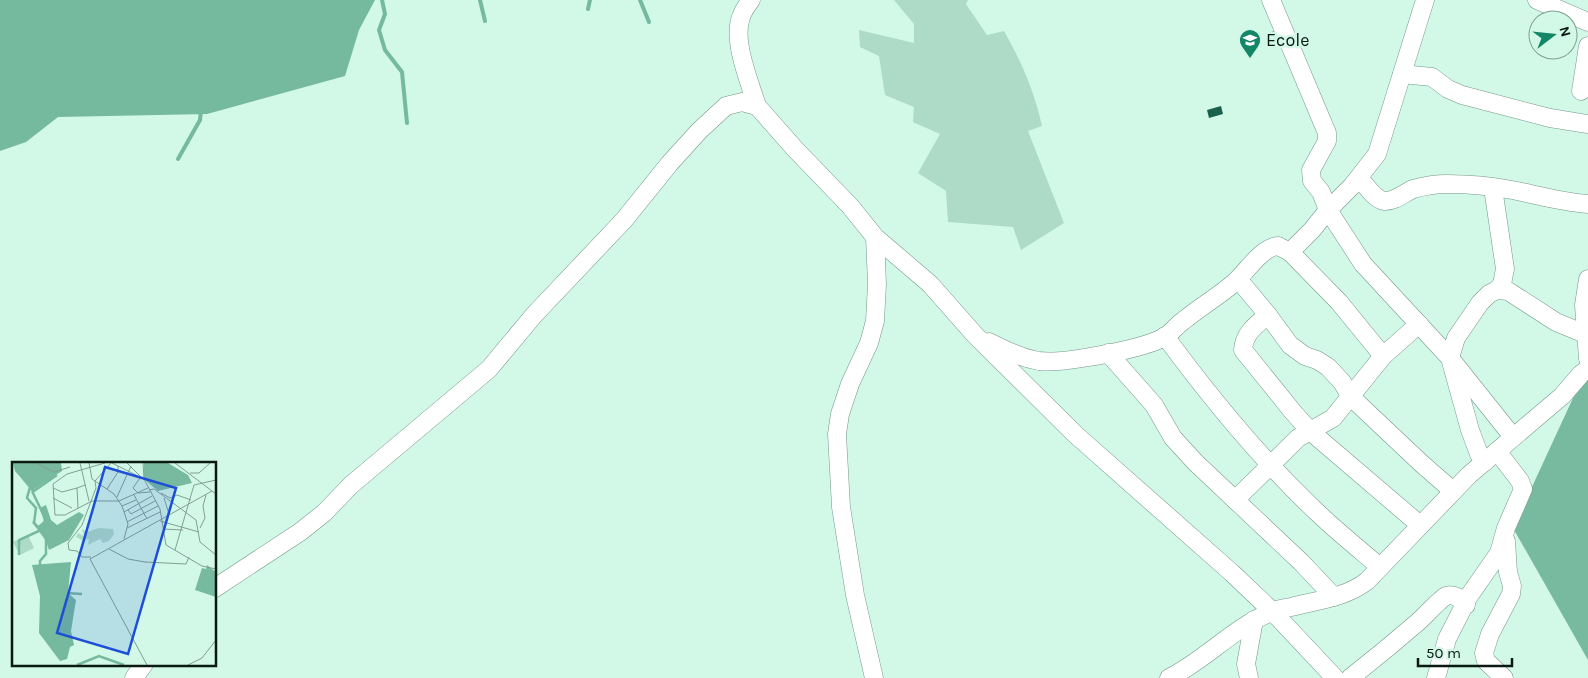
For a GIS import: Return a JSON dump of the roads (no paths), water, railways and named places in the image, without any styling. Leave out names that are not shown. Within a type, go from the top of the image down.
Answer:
[{"type":"street","points":[[751,0],[741,17],[738,36],[758,106],[795,149],[850,206],[875,237],[930,284],[975,335],[1076,435],[1196,540],[1272,611],[1334,678]]},
{"type":"street","points":[[1271,0],[1327,133],[1327,141],[1311,170],[1311,175],[1312,180],[1324,198],[1328,210],[1363,264],[1450,358],[1513,437]]},
{"type":"street","points":[[1290,252],[1359,178],[1379,150],[1425,0]]},
{"type":"street","points":[[1537,0],[1588,22]]},
{"type":"street","points":[[1581,91],[1588,46]]},
{"type":"street","points":[[1402,74],[1432,77],[1448,89],[1462,95],[1550,118],[1588,124]]},
{"type":"street","points":[[216,587],[300,532],[324,513],[351,485],[489,368],[534,315],[624,220],[670,163],[699,131],[726,106],[742,102],[758,106]]},
{"type":"street","points":[[1359,178],[1376,197],[1385,201],[1391,201],[1414,189],[1430,185],[1468,185],[1588,204]]},
{"type":"street","points":[[1436,678],[1444,645],[1469,596],[1499,553],[1506,528],[1523,489],[1520,481],[1491,456],[1479,454],[1470,430],[1450,358],[1456,338],[1480,303],[1502,284],[1505,269],[1493,188]]},
{"type":"street","points":[[874,678],[855,595],[841,507],[837,434],[840,414],[850,384],[869,343],[875,321],[877,284],[875,237]]},
{"type":"street","points":[[975,335],[1009,352],[1037,361],[1051,362],[1144,345],[1165,336],[1183,320],[1238,279],[1267,249],[1278,246],[1290,252],[1339,302],[1383,356]]},
{"type":"street","points":[[1238,279],[1290,345],[1305,356],[1317,360],[1328,367],[1342,382],[1352,397],[1453,491]]},
{"type":"street","points":[[1169,678],[1189,673],[1254,620],[1272,611],[1344,595],[1356,590],[1367,581],[1469,475],[1562,396],[1586,365],[1584,305],[1588,279]]},
{"type":"street","points":[[1497,290],[1508,291],[1556,322],[1585,334]]},
{"type":"street","points":[[1268,315],[1247,335],[1244,340],[1243,350],[1310,431],[1420,525]]},
{"type":"street","points":[[1235,500],[1298,438],[1333,418],[1352,397],[1383,356],[1419,324]]},
{"type":"street","points":[[1165,336],[1232,422],[1270,465],[1320,515],[1380,567]]},
{"type":"street","points":[[1108,353],[1154,405],[1173,438],[1196,463],[1301,562],[1334,597]]},
{"type":"street","points":[[1504,678],[1486,661],[1484,653],[1490,634],[1511,594],[1512,586],[1506,558],[1506,528]]},
{"type":"street","points":[[1350,678],[1416,624],[1441,598],[1448,595],[1456,596],[1466,605]]},
{"type":"street","points":[[1249,678],[1246,664],[1254,620]]},
{"type":"street","points":[[134,678],[143,666]]},
{"type":"waterway","points":[[382,0],[385,14],[379,30],[385,50],[402,72],[407,123]]},
{"type":"waterway","points":[[480,0],[485,21]]},
{"type":"waterway","points":[[588,9],[590,0]]},
{"type":"waterway","points":[[640,0],[649,22]]},
{"type":"waterway","points":[[178,159],[200,120],[201,110]]},
{"type":"place","name":"Ecole","points":[[1250,59]]}]
